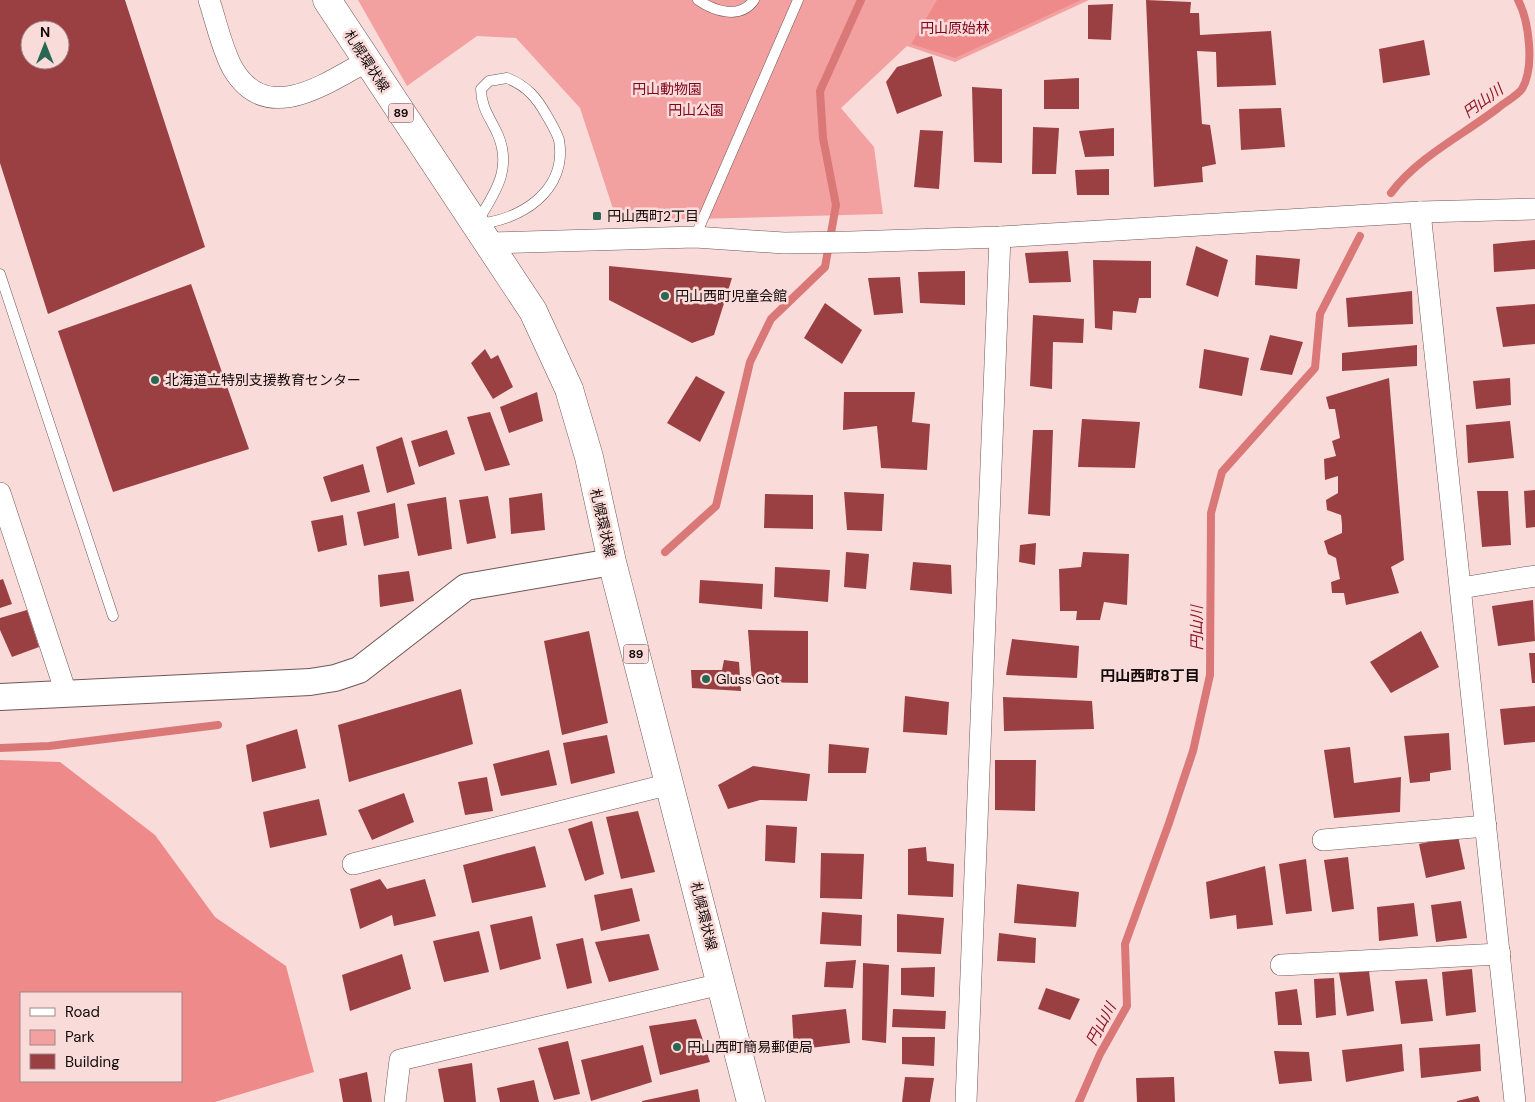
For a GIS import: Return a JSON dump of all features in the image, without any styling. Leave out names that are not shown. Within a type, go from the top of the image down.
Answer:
[{"type":"main road","name":"札幌環状線","points":[[327,0],[533,311],[569,389],[589,457],[612,562],[751,1102]]},
{"type":"street","points":[[209,0],[233,68],[249,89],[277,99],[304,95],[367,61]]},
{"type":"street","points":[[482,234],[695,237],[784,243],[852,242],[1000,237],[1420,212],[1535,209]]},
{"type":"street","points":[[1420,212],[1515,1102]]},
{"type":"street","points":[[966,1102],[1000,237]]},
{"type":"street","points":[[0,494],[66,694]]},
{"type":"street","points":[[0,697],[310,682],[334,678],[359,670],[466,588],[612,562]]},
{"type":"street","points":[[1461,588],[1535,576]]},
{"type":"street","points":[[353,864],[670,784]]},
{"type":"street","points":[[1323,840],[1486,826]]},
{"type":"street","points":[[1281,965],[1500,954]]},
{"type":"street","points":[[396,1102],[400,1060],[721,984]]},
{"type":"lane","points":[[698,0],[708,7],[728,13],[750,5],[754,0]]},
{"type":"lane","points":[[695,237],[798,0]]},
{"type":"lane","points":[[507,78],[522,84],[536,97],[559,140],[559,168],[554,183],[546,193],[533,203],[498,220],[482,234],[502,180],[504,155],[498,135],[481,101],[481,89],[489,81],[507,78]]},
{"type":"lane","points":[[0,274],[113,616]]},
{"type":"green space","name":"円山公園","points":[[358,0],[1089,0],[955,62],[907,46],[841,108],[874,147],[883,214],[617,221],[580,108],[516,38],[477,36],[407,86]]},
{"type":"green space","name":"円山原始林","points":[[937,0],[1081,0],[955,58],[911,44]]},
{"type":"green space","points":[[0,760],[60,762],[155,835],[215,917],[286,966],[314,1072],[215,1102],[0,1102]]},
{"type":"building","points":[[0,0],[125,0],[205,247],[48,314],[0,163]]},
{"type":"building","points":[[1146,0],[1191,2],[1190,13],[1199,13],[1200,35],[1271,31],[1276,85],[1217,87],[1216,52],[1197,51],[1202,124],[1210,125],[1216,164],[1202,167],[1203,182],[1154,187]]},
{"type":"building","points":[[1113,4],[1111,40],[1088,39],[1088,5]]},
{"type":"building","points":[[1424,40],[1430,75],[1383,83],[1379,49]]},
{"type":"building","points":[[932,56],[942,96],[897,114],[886,82],[897,67]]},
{"type":"building","points":[[1079,78],[1079,109],[1044,109],[1044,80]]},
{"type":"building","points":[[972,87],[1002,89],[1002,163],[974,162]]},
{"type":"building","points":[[1281,108],[1285,147],[1241,150],[1239,109]]},
{"type":"building","points":[[1033,127],[1059,128],[1056,174],[1032,174]]},
{"type":"building","points":[[1114,128],[1114,156],[1085,157],[1079,131]]},
{"type":"building","points":[[920,130],[943,131],[939,189],[914,187]]},
{"type":"building","points":[[1109,169],[1109,195],[1077,195],[1075,170]]},
{"type":"building","points":[[1535,240],[1535,269],[1494,272],[1493,244]]},
{"type":"building","points":[[1196,246],[1228,260],[1218,297],[1186,285]]},
{"type":"building","points":[[1068,251],[1071,282],[1029,283],[1025,253]]},
{"type":"building","points":[[1256,255],[1300,259],[1297,289],[1255,285]]},
{"type":"building","points":[[1093,260],[1151,261],[1151,298],[1139,298],[1136,313],[1113,311],[1112,330],[1095,328]]},
{"type":"building","points":[[609,266],[732,278],[714,335],[692,343],[609,300]]},
{"type":"building","points":[[965,271],[965,305],[920,303],[918,272]]},
{"type":"building","points":[[900,277],[903,313],[874,315],[868,278]]},
{"type":"building","points":[[191,284],[249,449],[113,492],[58,331]]},
{"type":"building","points":[[1412,291],[1413,324],[1348,327],[1346,298]]},
{"type":"building","points":[[825,303],[862,330],[842,364],[804,338]]},
{"type":"building","points":[[1535,304],[1535,344],[1503,347],[1496,307]]},
{"type":"building","points":[[1033,315],[1084,319],[1083,343],[1053,342],[1052,389],[1030,386]]},
{"type":"building","points":[[1270,335],[1303,342],[1292,375],[1260,370]]},
{"type":"building","points":[[1417,345],[1417,366],[1342,371],[1342,353]]},
{"type":"building","points":[[485,349],[491,359],[498,355],[513,387],[493,399],[471,363]]},
{"type":"building","points":[[1204,349],[1249,358],[1242,396],[1199,388]]},
{"type":"building","points":[[696,376],[725,392],[700,442],[667,423]]},
{"type":"building","points":[[1389,378],[1404,560],[1391,567],[1399,593],[1346,605],[1344,593],[1332,593],[1331,582],[1340,579],[1336,558],[1328,554],[1324,541],[1342,533],[1341,515],[1327,510],[1326,500],[1338,493],[1338,476],[1325,480],[1324,459],[1336,456],[1332,441],[1340,438],[1335,409],[1329,409],[1326,397]]},
{"type":"building","points":[[1510,378],[1511,405],[1476,409],[1473,381]]},
{"type":"building","points":[[537,392],[543,421],[509,433],[500,407]]},
{"type":"building","points":[[844,392],[915,392],[912,422],[930,424],[927,470],[881,468],[877,426],[843,430]]},
{"type":"building","points":[[490,412],[510,465],[485,471],[467,417]]},
{"type":"building","points":[[1082,419],[1140,422],[1135,468],[1078,467]]},
{"type":"building","points":[[1510,421],[1514,458],[1468,463],[1466,425]]},
{"type":"building","points":[[447,430],[455,454],[419,467],[411,441]]},
{"type":"building","points":[[1033,430],[1053,430],[1050,516],[1028,514]]},
{"type":"building","points":[[402,437],[415,484],[387,493],[376,447]]},
{"type":"building","points":[[363,464],[370,492],[331,502],[323,477]]},
{"type":"building","points":[[1535,490],[1535,527],[1526,528],[1524,491]]},
{"type":"building","points":[[1477,491],[1508,491],[1511,545],[1482,547]]},
{"type":"building","points":[[844,492],[884,494],[882,531],[847,530]]},
{"type":"building","points":[[542,493],[545,530],[511,534],[509,498]]},
{"type":"building","points":[[765,494],[813,495],[813,529],[764,528]]},
{"type":"building","points":[[488,496],[496,538],[467,544],[459,500]]},
{"type":"building","points":[[446,497],[452,549],[418,556],[407,504]]},
{"type":"building","points":[[395,503],[399,538],[364,546],[357,512]]},
{"type":"building","points":[[343,515],[347,545],[318,552],[311,521]]},
{"type":"building","points":[[1036,543],[1035,565],[1019,562],[1020,545]]},
{"type":"building","points":[[846,552],[869,554],[866,589],[844,587]]},
{"type":"building","points":[[1083,552],[1129,554],[1127,605],[1104,602],[1100,620],[1076,620],[1077,611],[1060,611],[1059,569],[1081,567]]},
{"type":"building","points":[[913,562],[951,565],[952,594],[910,590]]},
{"type":"building","points":[[775,567],[830,570],[828,602],[774,597]]},
{"type":"building","points":[[409,571],[414,601],[380,607],[378,575]]},
{"type":"building","points":[[3,579],[12,604],[0,608],[0,580]]},
{"type":"building","points":[[700,580],[763,584],[762,609],[699,603]]},
{"type":"building","points":[[1533,600],[1535,641],[1498,646],[1492,606]]},
{"type":"building","points":[[27,610],[39,647],[12,657],[0,630],[0,618]]},
{"type":"building","points":[[748,630],[808,631],[808,683],[752,682]]},
{"type":"building","points":[[589,631],[608,723],[562,735],[544,641]]},
{"type":"building","points":[[1421,631],[1439,667],[1391,693],[1370,662]]},
{"type":"building","points":[[1012,639],[1079,646],[1077,678],[1006,675]]},
{"type":"building","points":[[1529,653],[1535,653],[1535,683],[1532,683]]},
{"type":"building","points":[[724,660],[739,662],[741,691],[692,688],[691,670],[722,670]]},
{"type":"building","points":[[461,689],[473,744],[349,782],[338,725]]},
{"type":"building","points":[[905,696],[949,702],[947,735],[903,732]]},
{"type":"building","points":[[1003,697],[1092,701],[1094,729],[1004,731]]},
{"type":"building","points":[[1535,706],[1535,742],[1504,745],[1500,709]]},
{"type":"building","points":[[297,729],[306,768],[252,782],[246,745]]},
{"type":"building","points":[[1449,733],[1451,770],[1430,773],[1430,781],[1410,783],[1404,736]]},
{"type":"building","points":[[607,735],[615,773],[571,784],[563,743]]},
{"type":"building","points":[[829,744],[869,748],[866,773],[828,773]]},
{"type":"building","points":[[1350,747],[1354,783],[1401,777],[1400,812],[1334,818],[1324,750]]},
{"type":"building","points":[[549,750],[557,785],[501,796],[493,764]]},
{"type":"building","points":[[995,760],[1036,760],[1035,811],[995,810]]},
{"type":"building","points":[[753,766],[810,774],[807,801],[760,800],[728,809],[718,785]]},
{"type":"building","points":[[487,777],[493,811],[465,815],[458,782]]},
{"type":"building","points":[[404,793],[414,822],[372,840],[358,810]]},
{"type":"building","points":[[319,799],[327,835],[270,848],[263,812]]},
{"type":"building","points":[[638,811],[655,872],[621,879],[606,817]]},
{"type":"building","points":[[592,821],[604,874],[585,881],[568,829]]},
{"type":"building","points":[[766,825],[797,827],[795,863],[765,861]]},
{"type":"building","points":[[1458,836],[1465,869],[1426,878],[1419,844]]},
{"type":"building","points":[[535,846],[546,887],[472,903],[463,865]]},
{"type":"building","points":[[926,847],[927,861],[954,864],[953,897],[908,895],[908,849]]},
{"type":"building","points":[[821,853],[864,854],[862,899],[820,898]]},
{"type":"building","points":[[1348,857],[1354,909],[1332,912],[1324,860]]},
{"type":"building","points":[[1306,859],[1312,911],[1286,914],[1279,864]]},
{"type":"building","points":[[1265,866],[1273,925],[1237,929],[1236,915],[1210,919],[1206,882]]},
{"type":"building","points":[[380,879],[387,889],[425,879],[436,916],[394,926],[392,915],[360,929],[350,889]]},
{"type":"building","points":[[1017,884],[1079,892],[1076,927],[1014,923]]},
{"type":"building","points":[[632,888],[640,921],[601,931],[594,895]]},
{"type":"building","points":[[1461,901],[1467,938],[1436,942],[1431,905]]},
{"type":"building","points":[[1414,903],[1418,936],[1379,941],[1377,907]]},
{"type":"building","points":[[822,912],[862,915],[861,946],[820,944]]},
{"type":"building","points":[[897,914],[944,918],[941,954],[897,952]]},
{"type":"building","points":[[532,916],[541,959],[500,970],[490,925]]},
{"type":"building","points":[[479,931],[489,972],[444,982],[433,941]]},
{"type":"building","points":[[999,933],[1036,938],[1035,963],[997,961]]},
{"type":"building","points":[[649,934],[659,970],[609,982],[595,942]]},
{"type":"building","points":[[583,938],[592,983],[567,989],[556,944]]},
{"type":"building","points":[[402,954],[411,989],[350,1011],[342,975]]},
{"type":"building","points":[[856,960],[853,988],[824,987],[826,962]]},
{"type":"building","points":[[863,963],[889,965],[886,1043],[862,1040]]},
{"type":"building","points":[[935,967],[934,997],[901,995],[901,968]]},
{"type":"building","points":[[1472,969],[1476,1012],[1446,1016],[1442,972]]},
{"type":"building","points":[[1369,971],[1374,1011],[1347,1016],[1339,973]]},
{"type":"building","points":[[1334,978],[1336,1015],[1316,1018],[1314,979]]},
{"type":"building","points":[[1427,979],[1433,1021],[1401,1024],[1395,981]]},
{"type":"building","points":[[1046,988],[1080,999],[1070,1020],[1038,1009]]},
{"type":"building","points":[[1297,989],[1302,1025],[1278,1025],[1275,992]]},
{"type":"building","points":[[846,1009],[850,1043],[794,1050],[792,1015]]},
{"type":"building","points":[[893,1009],[946,1011],[945,1029],[892,1027]]},
{"type":"building","points":[[696,1019],[710,1062],[660,1075],[649,1026]]},
{"type":"building","points":[[902,1037],[935,1037],[934,1066],[902,1064]]},
{"type":"building","points":[[568,1041],[580,1094],[554,1100],[538,1048]]},
{"type":"building","points":[[1402,1044],[1404,1071],[1346,1082],[1342,1050]]},
{"type":"building","points":[[1480,1044],[1481,1071],[1421,1078],[1419,1048]]},
{"type":"building","points":[[643,1045],[652,1082],[591,1101],[581,1060]]},
{"type":"building","points":[[1274,1051],[1309,1052],[1312,1081],[1279,1084]]},
{"type":"building","points":[[472,1063],[476,1102],[444,1102],[438,1069]]},
{"type":"building","points":[[367,1072],[372,1102],[343,1102],[339,1079]]},
{"type":"building","points":[[905,1077],[934,1078],[930,1102],[902,1102]]},
{"type":"building","points":[[1174,1077],[1175,1102],[1137,1102],[1136,1078]]},
{"type":"building","points":[[534,1080],[539,1102],[500,1102],[497,1088]]},
{"type":"building","points":[[698,1089],[700,1102],[642,1102],[642,1101]]},
{"type":"building","points":[[1478,1096],[1480,1102],[1457,1102],[1457,1101]]},
{"type":"waterway","points":[[665,552],[716,506],[750,362],[771,319],[825,267],[836,205],[823,138],[820,91],[861,0]]},
{"type":"waterway","name":"円山川","points":[[1391,193],[1427,157],[1514,97],[1522,89],[1528,69],[1529,44],[1528,32],[1518,0]]},
{"type":"waterway","name":"円山川","points":[[1079,1102],[1100,1054],[1127,1006],[1125,944],[1193,751],[1210,675],[1211,513],[1222,472],[1315,368],[1320,314],[1360,236]]},
{"type":"waterway","points":[[0,748],[49,746],[218,725]]},
{"type":"place","name":"円山西町2丁目","points":[[597,216]]},
{"type":"place","name":"円山西町児童会館","points":[[665,296]]},
{"type":"place","name":"北海道立特別支援教育センター","points":[[155,380]]},
{"type":"place","name":"Gluss Got","points":[[706,679]]},
{"type":"place","name":"円山西町簡易郵便局","points":[[677,1047]]},
{"type":"district","name":"円山西町8丁目","points":[[1150,676]]},
{"type":"park label","name":"円山動物園","points":[[667,89]]}]
